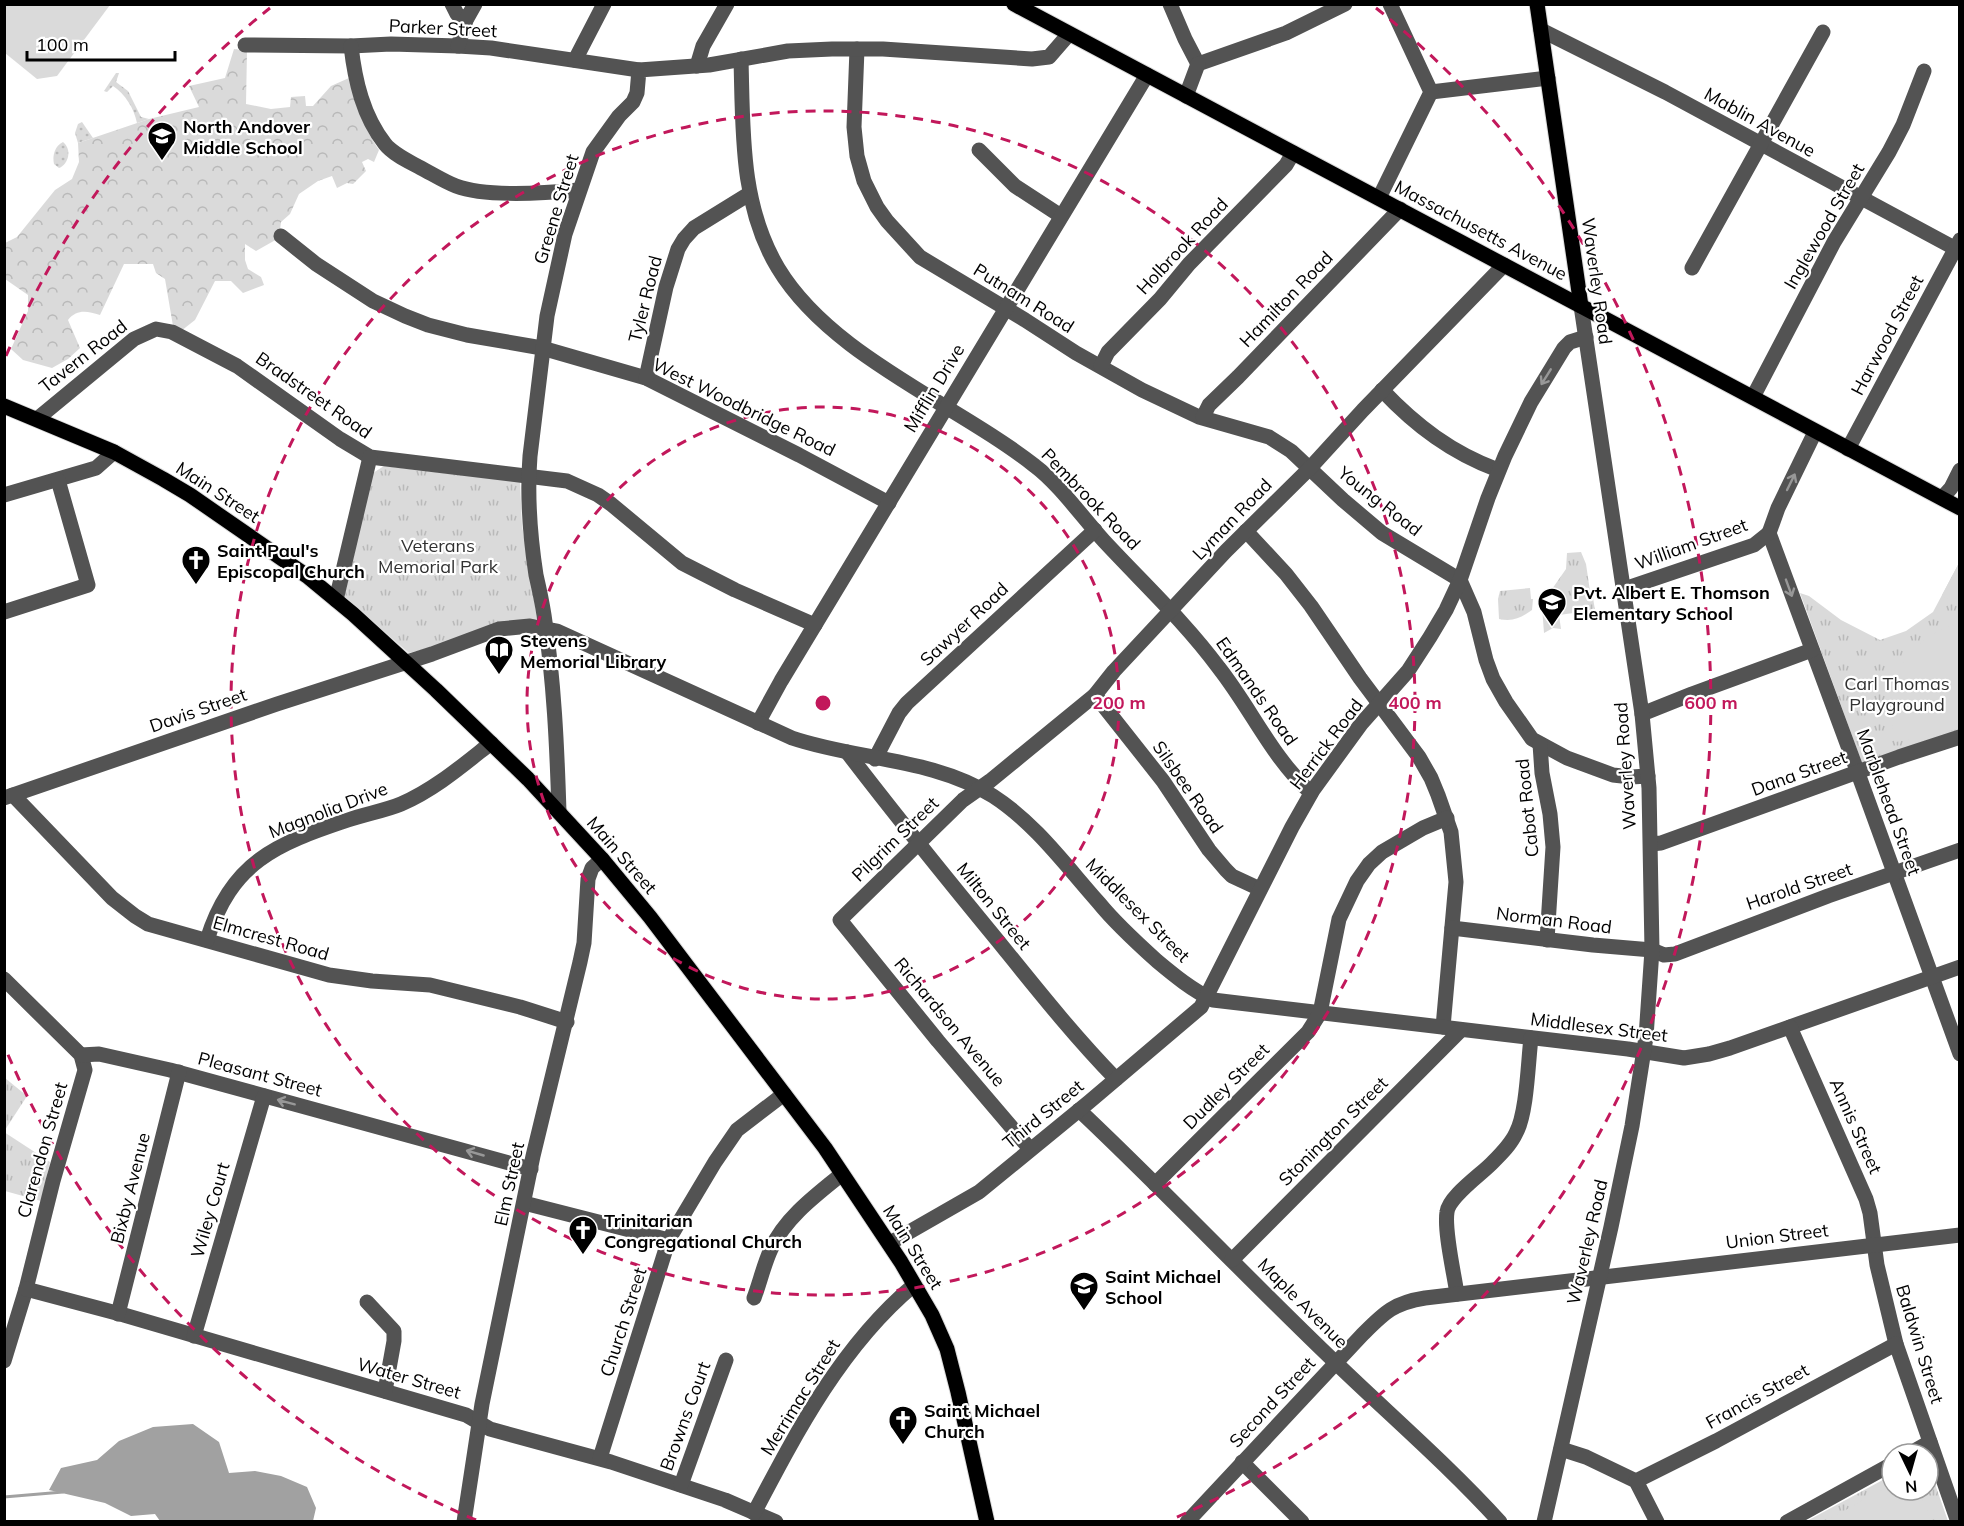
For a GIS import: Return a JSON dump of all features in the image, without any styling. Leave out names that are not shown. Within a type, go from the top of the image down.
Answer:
[{"type":"main road","name":"Massachusetts Avenue","points":[[1014,4],[1959,508]]},
{"type":"main road","name":"Waverley Road","points":[[1537,4],[1581,306]]},
{"type":"main road","name":"Main Street","points":[[4,406],[114,452],[190,495],[279,556],[336,600],[405,662],[528,779],[602,859],[650,917],[842,1174],[890,1243],[932,1315],[947,1349],[987,1521]]},
{"type":"street","points":[[452,4],[457,14],[466,20]]},
{"type":"street","points":[[458,46],[466,20],[476,4]]},
{"type":"street","points":[[575,60],[604,4]]},
{"type":"street","points":[[697,66],[703,46],[728,4]]},
{"type":"street","points":[[1170,4],[1198,64],[1186,96]]},
{"type":"street","points":[[1198,64],[1286,33],[1345,4]]},
{"type":"street","points":[[1390,4],[1431,92]]},
{"type":"street","name":"Mablin Avenue","points":[[1541,30],[1659,89],[1761,146],[1958,247]]},
{"type":"street","points":[[1692,268],[1823,32]]},
{"type":"street","points":[[639,70],[697,66],[788,51],[883,49],[1032,58],[1049,57],[1069,34]]},
{"type":"street","name":"Parker Street","points":[[245,45],[391,44],[491,48],[639,70]]},
{"type":"street","points":[[351,46],[358,88],[365,111],[386,145],[395,153],[440,179],[464,189],[520,193],[579,190]]},
{"type":"street","name":"Putnam Road","points":[[857,50],[854,127],[857,156],[864,181],[887,221],[920,258],[1076,353],[1142,390],[1185,411],[1269,437],[1291,451],[1310,468]]},
{"type":"street","name":"Pembrook Road","points":[[741,59],[744,150],[749,194],[776,266],[800,299],[823,322],[859,350],[1005,444],[1038,468],[1171,611]]},
{"type":"street","name":"Greene Street","points":[[559,812],[557,758],[546,628],[532,546],[529,476],[542,348],[561,250],[579,190],[593,152],[633,102],[637,93],[639,70]]},
{"type":"street","name":"Inglewood Street","points":[[1753,397],[1834,242],[1901,129],[1924,72]]},
{"type":"street","name":"Mifflin Drive","points":[[758,723],[781,681],[1147,75]]},
{"type":"street","points":[[1431,92],[1548,78]]},
{"type":"street","points":[[1379,198],[1431,92]]},
{"type":"street","points":[[979,150],[1016,186],[1061,216]]},
{"type":"street","name":"Holbrook Road","points":[[1101,366],[1108,352],[1160,299],[1189,264],[1286,165],[1293,153]]},
{"type":"street","name":"Tyler Road","points":[[646,378],[666,287],[678,249],[694,228],[749,194]]},
{"type":"street","name":"Hamilton Road","points":[[1203,417],[1209,405],[1238,378],[1400,209]]},
{"type":"street","name":"West Woodbridge Road","points":[[281,236],[316,264],[373,301],[405,316],[428,325],[467,335],[542,348],[646,378],[799,455],[888,503]]},
{"type":"street","name":"Harwood Street","points":[[1848,449],[1958,247]]},
{"type":"street","name":"Lyman Road","points":[[979,789],[1095,694],[1246,531],[1310,468],[1382,390],[1504,265]]},
{"type":"street","name":"Waverley Road","points":[[1544,1521],[1632,1126],[1644,1052],[1652,950],[1651,844],[1642,714],[1581,306]]},
{"type":"street","name":"Tavern Road","points":[[37,418],[126,344],[143,333],[156,329]]},
{"type":"street","name":"Bradstreet Road","points":[[156,329],[172,332],[237,366],[340,439],[370,457],[567,481],[598,495],[611,504],[682,563],[735,590],[815,625]]},
{"type":"street","name":"Herrick Road","points":[[1206,997],[1311,793],[1356,731],[1422,651],[1446,610],[1460,580],[1498,470],[1530,402],[1564,348],[1570,342],[1586,337]]},
{"type":"street","points":[[1382,390],[1420,428],[1442,443],[1498,470]]},
{"type":"street","points":[[1769,533],[1778,508],[1815,432]]},
{"type":"street","points":[[4,495],[96,468],[114,452]]},
{"type":"street","points":[[336,600],[370,457]]},
{"type":"street","name":"Young Road","points":[[1310,468],[1342,500],[1382,533],[1460,580]]},
{"type":"street","points":[[1942,498],[1951,488],[1959,471]]},
{"type":"street","points":[[4,612],[88,585],[58,480]]},
{"type":"street","name":"Sawyer Road","points":[[875,759],[898,713],[1095,530]]},
{"type":"street","points":[[1246,531],[1305,597],[1425,768],[1447,818],[1451,832],[1456,882],[1443,1027]]},
{"type":"street","name":"William Street","points":[[1624,589],[1754,545],[1769,533]]},
{"type":"street","name":"Marblehead Street","points":[[1769,533],[1959,1054]]},
{"type":"street","points":[[1460,580],[1474,612],[1493,679],[1532,739],[1567,758],[1613,775],[1648,776]]},
{"type":"street","name":"Edmands Road","points":[[1171,611],[1220,668],[1273,750],[1311,793]]},
{"type":"street","name":"Middlesex Street","points":[[405,662],[499,629],[530,626],[546,628],[576,639],[758,723],[814,745],[942,773],[993,797],[1030,826],[1101,906],[1150,954],[1180,980],[1206,997],[1226,1002],[1684,1058],[1709,1054],[1959,967]]},
{"type":"street","points":[[1642,714],[1812,650]]},
{"type":"street","name":"Davis Street","points":[[9,797],[405,662]]},
{"type":"street","name":"Silsbee Road","points":[[1095,694],[1162,781],[1209,850],[1232,876],[1260,890]]},
{"type":"street","name":"Dana Street","points":[[1651,844],[1661,843],[1959,737]]},
{"type":"street","name":"Magnolia Drive","points":[[207,940],[216,915],[235,881],[259,859],[295,840],[399,805],[415,797],[491,743]]},
{"type":"street","name":"Cabot Road","points":[[1540,744],[1553,848],[1547,940]]},
{"type":"street","name":"Milton Street","points":[[847,752],[1022,972],[1091,1054],[1116,1079]]},
{"type":"street","name":"Pilgrim Street","points":[[840,920],[963,800],[979,789]]},
{"type":"street","name":"Elmcrest Road","points":[[9,797],[112,897],[135,916],[167,930],[329,975],[430,985],[567,1022]]},
{"type":"street","points":[[1320,1013],[1340,919],[1357,881],[1369,864],[1382,852],[1423,828],[1447,818]]},
{"type":"street","name":"Harold Street","points":[[1652,950],[1664,955],[1675,954],[1828,896],[1959,850]]},
{"type":"street","name":"Elm Street","points":[[464,1521],[480,1422],[531,1169],[584,943],[588,879],[592,868],[602,859]]},
{"type":"street","name":"Richardson Avenue","points":[[840,920],[938,1041],[1030,1149]]},
{"type":"street","name":"Norman Road","points":[[1452,928],[1652,950]]},
{"type":"street","points":[[4,979],[81,1055]]},
{"type":"street","name":"Third Street","points":[[890,1243],[979,1192],[1192,1016],[1201,1007],[1206,997]]},
{"type":"street","name":"Dudley Street","points":[[1155,1184],[1308,1032],[1320,1013]]},
{"type":"street","name":"Annis Street","points":[[1790,1027],[1863,1191],[1870,1213],[1874,1245]]},
{"type":"street","name":"Stonington Street","points":[[1232,1260],[1461,1030]]},
{"type":"street","points":[[1457,1294],[1447,1224],[1449,1203],[1506,1149],[1517,1132],[1525,1098],[1531,1038]]},
{"type":"street","name":"Pleasant Street","points":[[81,1055],[99,1054],[179,1072],[531,1169]]},
{"type":"street","name":"Clarendon Street","points":[[4,1361],[26,1289],[53,1181],[85,1070],[81,1055]]},
{"type":"street","name":"Bixby Avenue","points":[[118,1314],[179,1072]]},
{"type":"street","name":"Church Street","points":[[600,1458],[669,1240],[732,1136],[761,1110],[784,1094]]},
{"type":"street","name":"Wiley Court","points":[[194,1336],[264,1096]]},
{"type":"street","name":"Maple Avenue","points":[[1079,1110],[1500,1521]]},
{"type":"street","points":[[754,1298],[771,1249],[778,1237],[804,1206],[842,1174]]},
{"type":"street","points":[[524,1203],[669,1240]]},
{"type":"street","name":"Union Street","points":[[1599,1276],[1959,1235]]},
{"type":"street","name":"Baldwin Street","points":[[1874,1245],[1896,1344],[1930,1442]]},
{"type":"street","name":"Second Street","points":[[1187,1521],[1372,1325],[1398,1304],[1599,1276]]},
{"type":"street","name":"Merrimac Street","points":[[754,1513],[799,1430],[846,1358],[889,1308],[914,1285]]},
{"type":"street","name":"Water Street","points":[[26,1289],[466,1414],[490,1429],[600,1458],[725,1500],[776,1521]]},
{"type":"street","points":[[367,1302],[394,1331],[385,1391]]},
{"type":"street","name":"Francis Street","points":[[1636,1481],[1716,1441],[1896,1344]]},
{"type":"street","name":"Browns Court","points":[[681,1485],[726,1360]]},
{"type":"street","points":[[1561,1449],[1586,1457],[1636,1481],[1657,1521]]},
{"type":"street","points":[[1242,1462],[1302,1521]]},
{"type":"street","name":"Baldwin Street","points":[[1940,1470],[1958,1521]]},
{"type":"street","points":[[1787,1521],[1880,1471]]},
{"type":"green space","points":[[4,5],[110,5],[57,76],[37,79],[5,53]]},
{"type":"green space","points":[[234,49],[247,51],[246,104],[271,109],[290,107],[291,97],[305,96],[306,106],[313,106],[331,86],[349,78],[368,132],[379,150],[374,162],[368,159],[362,162],[366,171],[353,184],[347,183],[337,188],[332,176],[318,181],[299,194],[290,214],[281,222],[279,238],[256,251],[245,244],[245,260],[248,269],[261,277],[264,285],[243,293],[231,281],[215,281],[195,320],[181,331],[173,326],[165,279],[156,273],[153,264],[124,264],[100,315],[82,312],[71,316],[68,320],[80,348],[68,359],[52,368],[23,360],[11,349],[28,311],[28,295],[5,279],[5,243],[17,237],[55,190],[72,179],[79,162],[78,143],[149,119],[199,107],[189,86],[225,78]]},
{"type":"green space","points":[[116,73],[119,73],[116,82],[128,91],[141,117],[149,119],[137,123],[131,107],[121,93],[113,86],[107,92],[104,91]]},
{"type":"green space","points":[[82,122],[93,138],[78,143],[75,133],[78,124]]},
{"type":"green space","points":[[63,142],[68,148],[68,156],[59,168],[54,164],[54,154],[56,148]]},
{"type":"green space","name":"Veterans Memorial Park","points":[[384,466],[520,482],[522,525],[537,619],[409,653],[344,597],[373,473]]},
{"type":"green space","points":[[1581,552],[1586,564],[1595,610],[1559,615],[1561,629],[1553,628],[1544,633],[1543,602],[1566,569],[1567,553]]},
{"type":"green space","name":"Carl Thomas Playground","points":[[1959,563],[1959,731],[1862,763],[1800,593],[1809,596],[1841,620],[1880,640],[1906,631],[1933,612]]},
{"type":"green space","points":[[1959,563],[1959,608],[1942,595]]},
{"type":"green space","points":[[1530,588],[1531,599],[1533,599],[1532,610],[1517,619],[1499,619],[1500,591]]},
{"type":"green space","points":[[1953,624],[1959,638],[1959,729],[1896,742],[1891,703],[1893,686],[1899,671],[1907,657],[1919,644]]},
{"type":"green space","points":[[5,1078],[27,1096],[5,1130]]},
{"type":"green space","points":[[4,1132],[50,1162],[41,1201],[5,1191]]},
{"type":"green space","points":[[1880,1481],[1880,1502],[1940,1502],[1940,1498],[1948,1521],[1805,1522]]},
{"type":"green space","points":[[1880,1491],[1880,1502],[1923,1502],[1933,1521],[1826,1521]]},
{"type":"shaded area","points":[[193,1424],[219,1442],[229,1473],[255,1471],[281,1476],[307,1487],[316,1508],[313,1521],[160,1521],[155,1514],[131,1516],[105,1503],[49,1490],[61,1468],[97,1460],[119,1441],[153,1427]]},
{"type":"waterway","points":[[4,1497],[63,1492]]},
{"type":"place","name":"North Andover Middle School","points":[[162,162]]},
{"type":"place","name":"Saint Paul's Episcopal Church","points":[[196,586]]},
{"type":"place","name":"Pvt. Albert E. Thomson Elementary School","points":[[1552,628]]},
{"type":"place","name":"Stevens Memorial Library","points":[[499,676]]},
{"type":"place","name":"Trinitarian Congregational Church","points":[[583,1256]]},
{"type":"place","name":"Saint Michael School","points":[[1084,1312]]},
{"type":"place","name":"Saint Michael Church","points":[[903,1446]]}]
